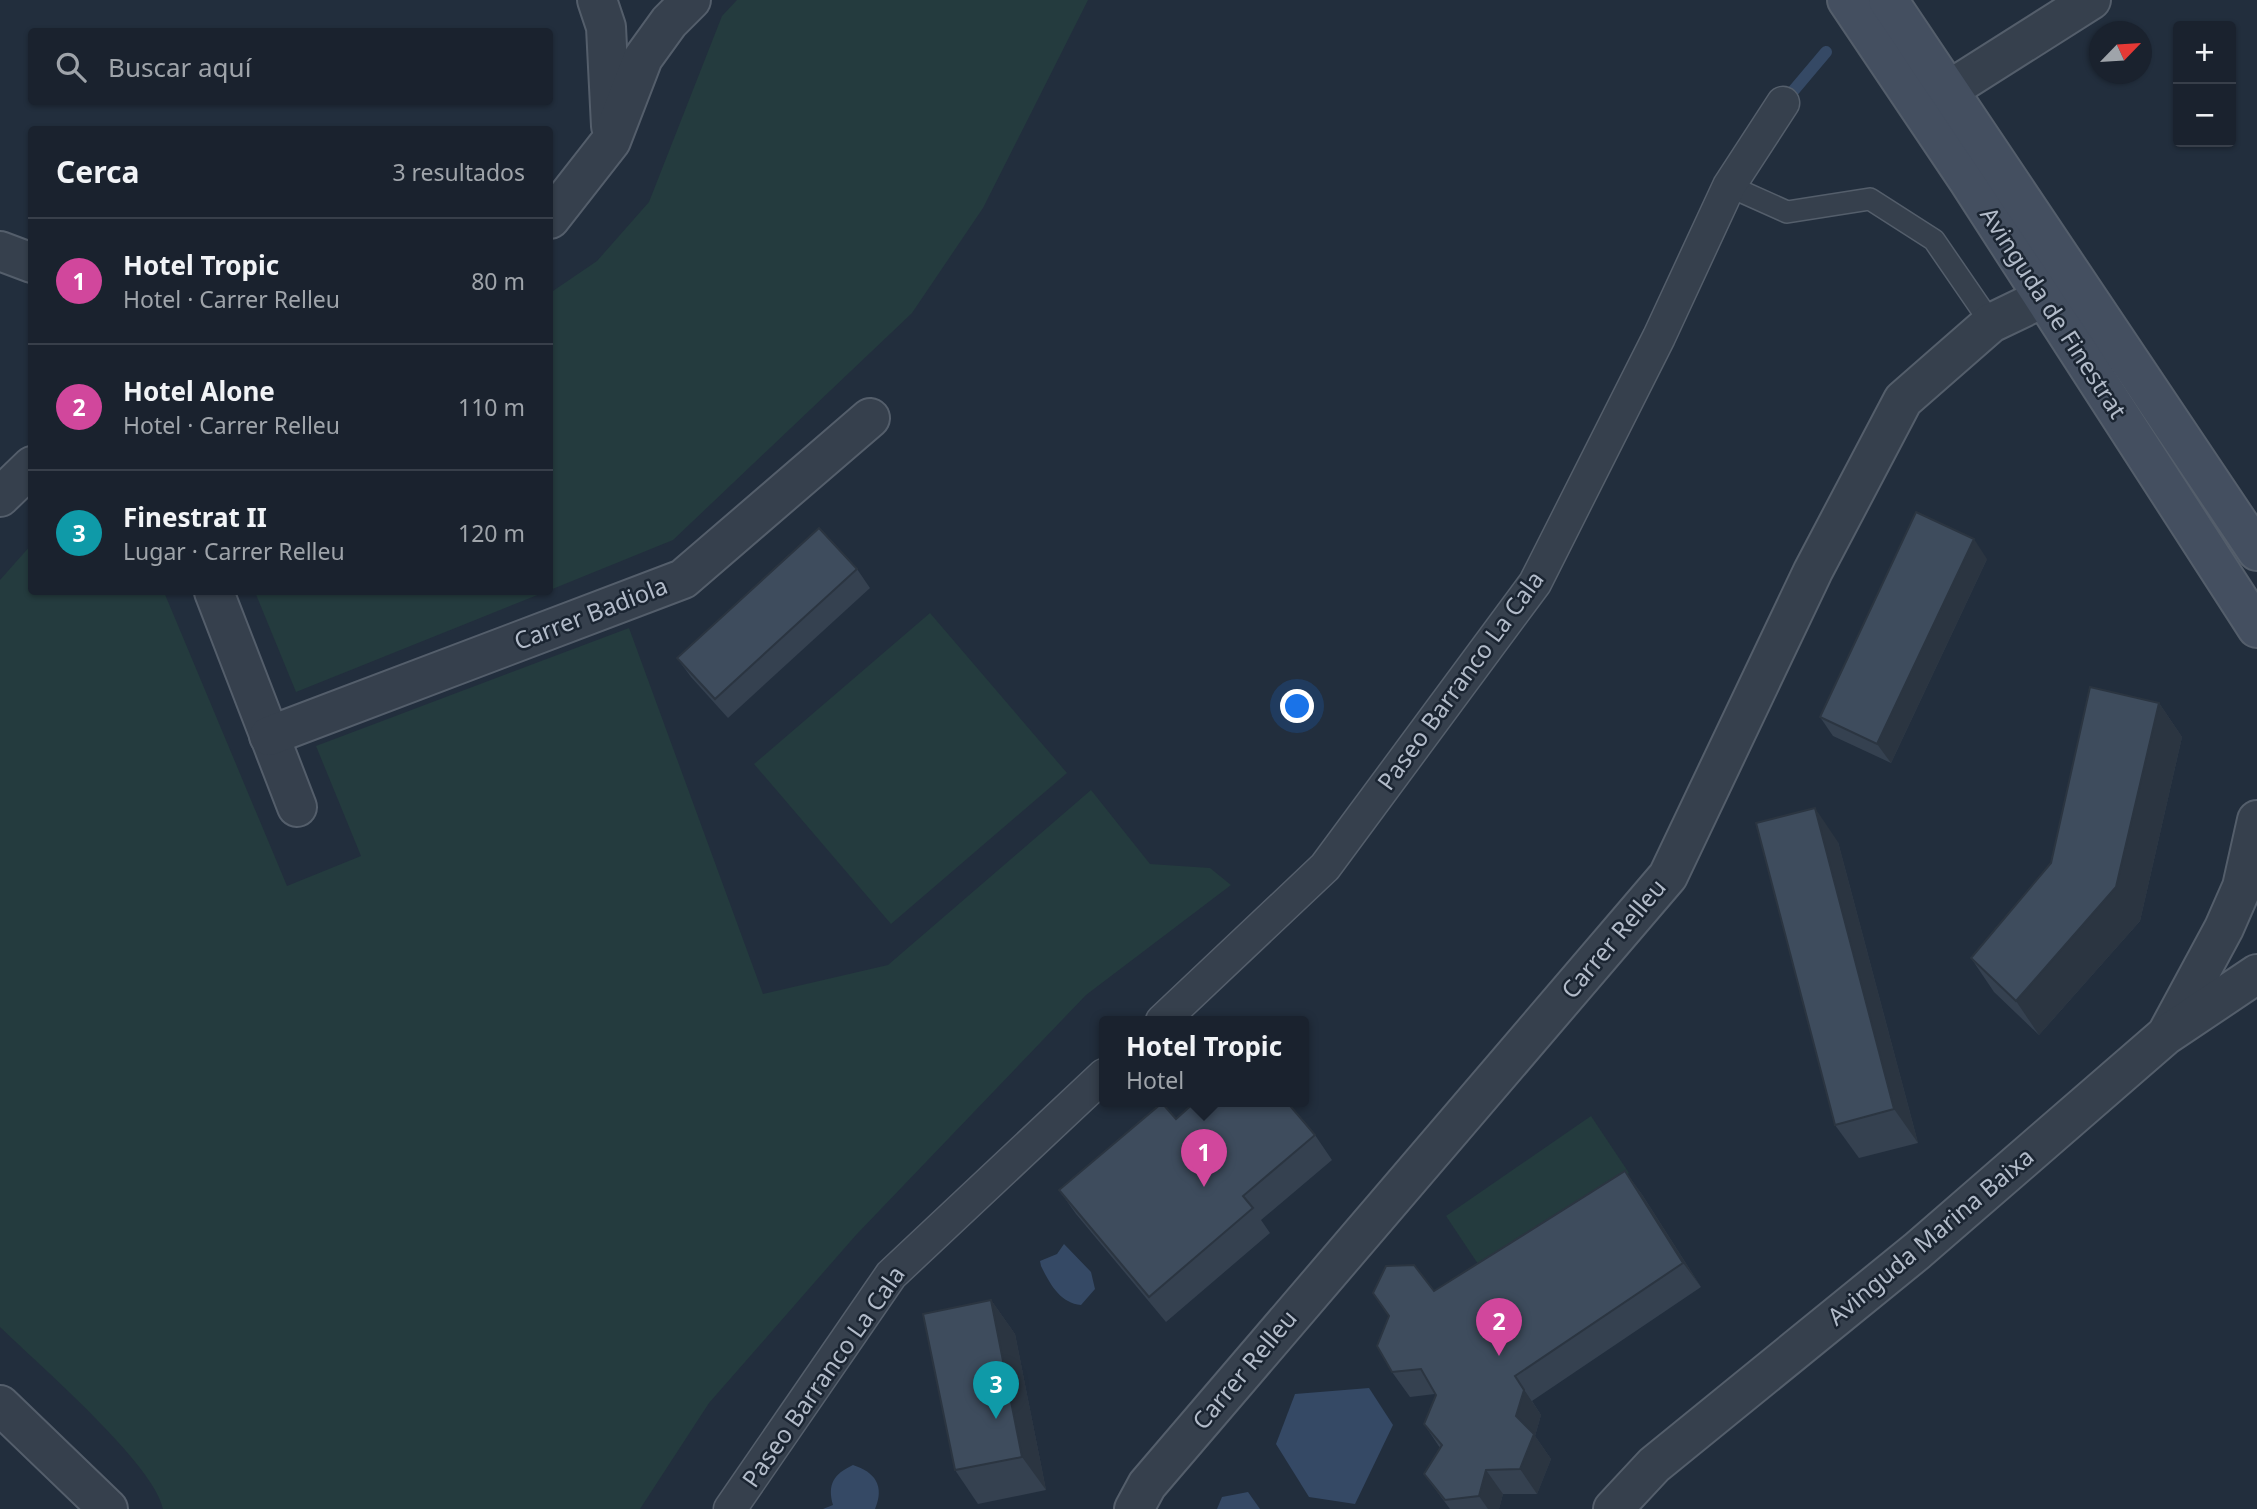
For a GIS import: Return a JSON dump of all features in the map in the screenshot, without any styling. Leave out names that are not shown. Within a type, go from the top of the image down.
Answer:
[{"type":"main road","name":"Avinguda de Finestrat","points":[[1847,0],[2253,616]]},
{"type":"main road","name":"Avinguda de Finestrat","points":[[1888,0],[2257,551]]},
{"type":"street","points":[[597,0],[606,27],[611,141]]},
{"type":"street","points":[[553,215],[611,141],[643,58],[669,22],[691,0]]},
{"type":"street","points":[[1948,90],[2091,0]]},
{"type":"street","name":"Paseo Barranco La Cala","points":[[1167,1016],[1325,867],[1535,583],[1659,337],[1729,186],[1783,103]]},
{"type":"street","points":[[0,251],[28,262]]},
{"type":"street","name":"Carrer Relleu","points":[[1134,1509],[1147,1485],[1668,876],[1813,570],[1903,400],[1991,323],[2043,298]]},
{"type":"street","name":"Carrer Badiola","points":[[269,736],[682,579],[870,418]]},
{"type":"street","points":[[0,498],[28,470]]},
{"type":"street","points":[[2210,481],[2257,514]]},
{"type":"street","points":[[215,595],[297,807]]},
{"type":"street","points":[[2166,1035],[2224,928],[2237,897],[2257,820]]},
{"type":"street","name":"Avinguda Marina Baixa","points":[[1613,1509],[1654,1465],[1917,1251],[2166,1035],[2257,974]]},
{"type":"street","name":"Paseo Barranco La Cala","points":[[730,1509],[891,1275],[1099,1080]]},
{"type":"street","points":[[0,1405],[108,1509]]},
{"type":"lane","points":[[1729,186],[1787,212],[1870,199],[1934,240],[1991,323]]},
{"type":"green space","points":[[737,0],[1088,0],[983,208],[912,313],[673,540],[553,589],[553,291],[597,261],[649,202],[722,16]]},
{"type":"green space","points":[[28,548],[28,595],[165,595],[287,886],[361,856],[316,746],[629,628],[763,994],[888,965],[1091,790],[1150,864],[1210,868],[1231,885],[1086,995],[856,1235],[709,1403],[640,1509],[163,1509],[155,1490],[118,1442],[0,1327],[0,580]]},
{"type":"green space","points":[[256,595],[538,595],[296,692]]},
{"type":"green space","points":[[930,613],[1067,773],[891,924],[754,764]]},
{"type":"green space","points":[[1591,1116],[1629,1173],[1484,1273],[1446,1216]]},
{"type":"water","points":[[1064,1244],[1091,1272],[1095,1289],[1081,1305],[1061,1297],[1041,1266],[1040,1261],[1057,1254]]},
{"type":"water","points":[[1369,1388],[1393,1425],[1355,1504],[1309,1497],[1276,1444],[1295,1394]]},
{"type":"water","points":[[853,1465],[867,1472],[876,1481],[879,1493],[875,1509],[823,1509],[833,1505],[831,1491],[834,1480]]},
{"type":"water","points":[[1248,1492],[1260,1509],[1217,1509],[1222,1497]]},
{"type":"building","points":[[1916,512],[1974,539],[1877,744],[1820,717]]},
{"type":"building","points":[[819,528],[857,569],[715,699],[677,658]]},
{"type":"building","points":[[2090,687],[2159,703],[2116,887],[2016,1001],[1971,958],[2051,863]]},
{"type":"building","points":[[1815,808],[1894,1109],[1835,1125],[1756,823]]},
{"type":"building","points":[[1157,1107],[1166,1107],[1176,1119],[1189,1107],[1291,1107],[1315,1135],[1243,1196],[1253,1208],[1149,1297],[1059,1190]]},
{"type":"building","points":[[1625,1171],[1683,1263],[1515,1376],[1524,1390],[1516,1416],[1534,1434],[1520,1469],[1486,1470],[1479,1496],[1445,1500],[1424,1474],[1442,1445],[1424,1424],[1436,1395],[1421,1369],[1392,1372],[1377,1346],[1389,1316],[1373,1293],[1386,1266],[1414,1265],[1434,1291]]},
{"type":"building","points":[[991,1300],[1022,1457],[955,1470],[923,1314]]},
{"type":"waterway","points":[[1783,103],[1826,52]]},
{"type":"place","name":"Hotel Tropic","points":[[1204,1187]]},
{"type":"place","name":"Hotel Alone","points":[[1499,1356]]},
{"type":"place","name":"Finestrat II","points":[[996,1419]]}]
